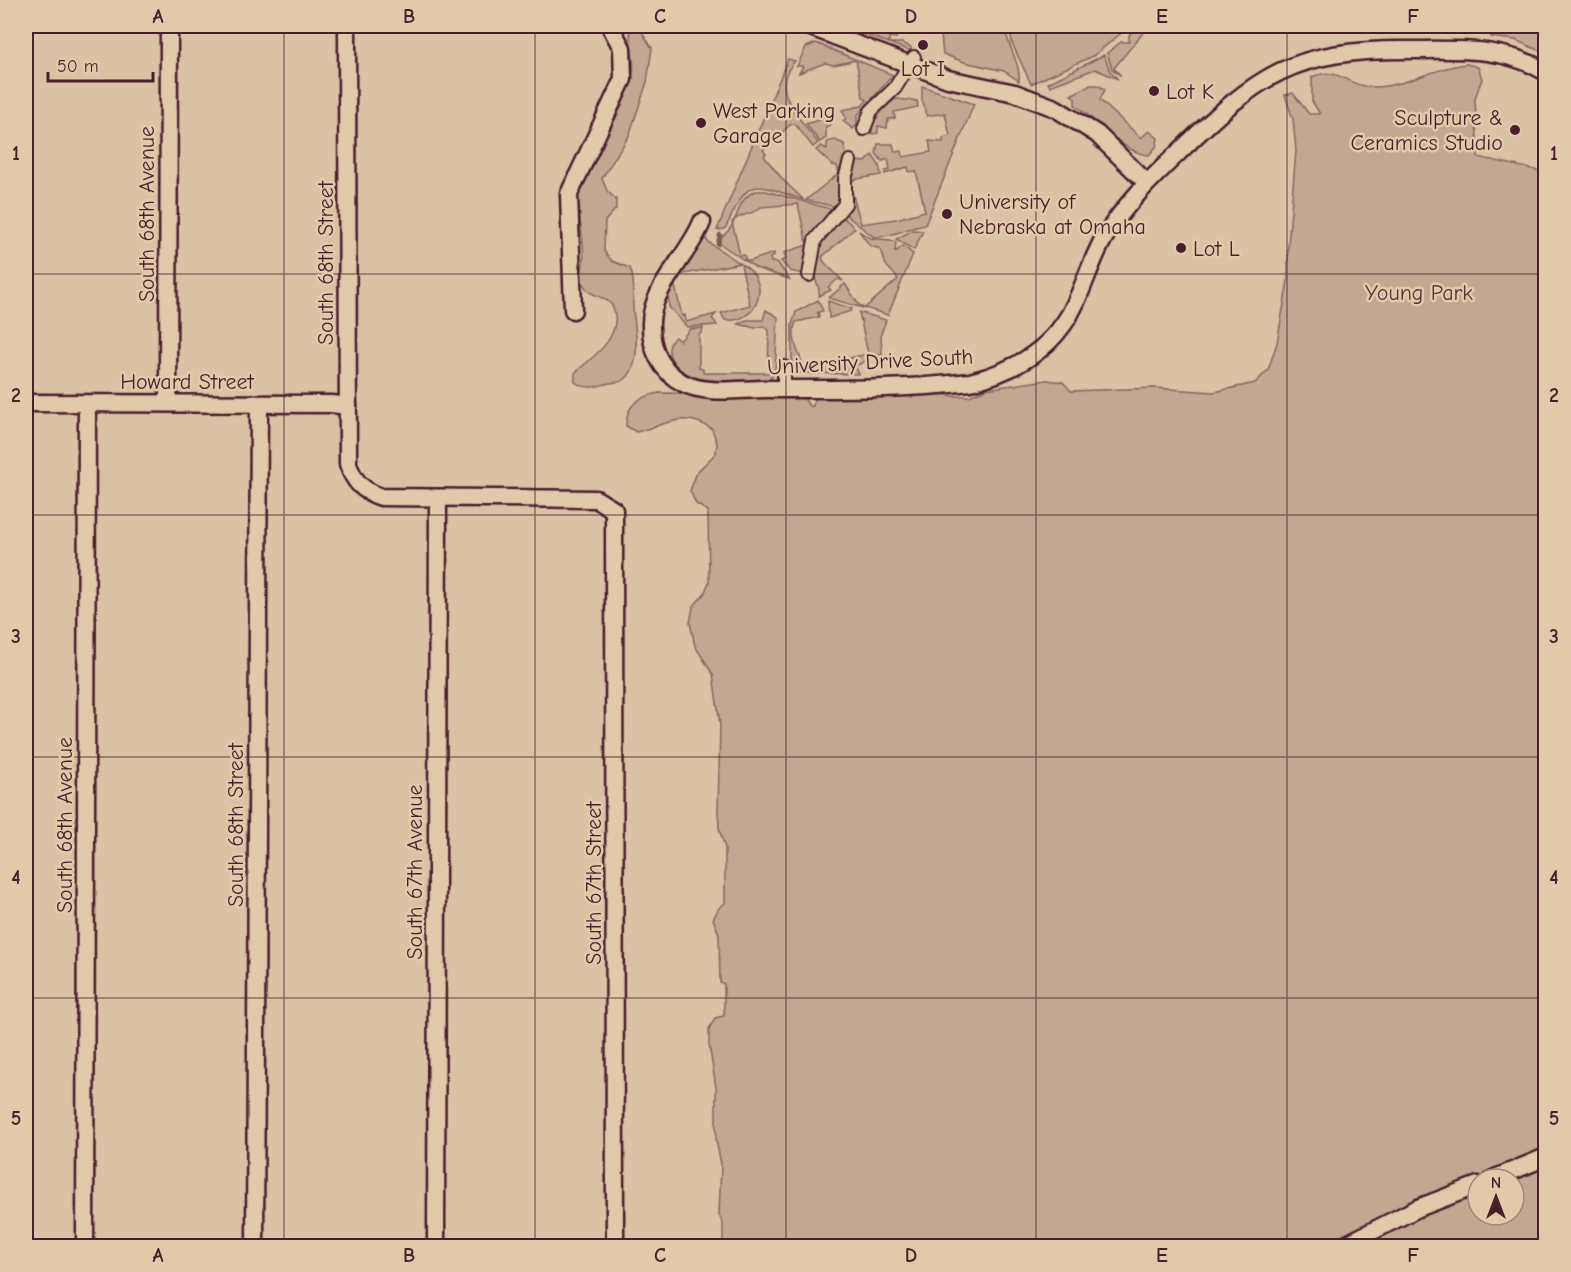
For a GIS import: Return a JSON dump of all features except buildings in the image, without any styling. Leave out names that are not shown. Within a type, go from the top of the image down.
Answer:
[{"type":"street","name":"South 68th Avenue","points":[[168,404],[169,26]]},
{"type":"street","name":"South 68th Street","points":[[347,26],[348,464],[352,475],[369,493],[381,497],[438,498]]},
{"type":"street","points":[[573,310],[569,194],[575,177],[620,88],[625,71],[622,48],[610,26]]},
{"type":"street","points":[[808,26],[911,61],[948,79],[1015,93],[1055,108],[1097,134],[1147,183]]},
{"type":"street","name":"University Drive South","points":[[702,222],[690,249],[655,300],[651,331],[659,360],[675,378],[694,387],[784,389],[955,384],[995,375],[1022,363],[1045,346],[1062,327],[1075,305],[1103,240],[1147,183],[1235,99],[1273,74],[1317,57],[1372,50],[1481,50],[1507,54],[1545,72]]},
{"type":"street","points":[[864,129],[871,111],[895,88],[911,61]]},
{"type":"street","points":[[809,275],[815,240],[845,204],[844,179],[850,161]]},
{"type":"street","points":[[784,367],[784,389]]},
{"type":"street","name":"Howard Street","points":[[26,403],[348,406]]},
{"type":"street","name":"South 68th Avenue","points":[[85,1246],[87,404]]},
{"type":"street","name":"South 68th Street","points":[[255,1246],[259,404]]},
{"type":"street","name":"South 67th Street","points":[[438,498],[596,499],[614,510],[616,520],[615,1246]]},
{"type":"street","name":"South 67th Avenue","points":[[436,1246],[438,498]]},
{"type":"street","points":[[1521,1167],[1545,1157]]},
{"type":"street","points":[[1343,1246],[1418,1208],[1466,1190]]},
{"type":"green space","points":[[638,26],[652,48],[647,82],[629,136],[602,178],[607,191],[616,199],[616,209],[605,221],[604,251],[612,261],[630,268],[633,278],[636,356],[630,373],[624,380],[587,387],[575,382],[575,373],[608,341],[615,324],[615,315],[609,302],[587,290],[580,276],[584,257],[578,191],[616,117],[629,86],[634,67],[630,33],[631,27]]},
{"type":"green space","points":[[841,26],[901,26],[896,38],[889,37],[889,43],[902,43],[911,47],[911,51]]},
{"type":"green space","points":[[945,26],[1005,26],[1018,67],[1019,81],[1004,71],[964,62],[943,54],[941,35]]},
{"type":"green space","points":[[1010,26],[1130,26],[1093,56],[1031,84],[1012,43]]},
{"type":"green space","points":[[1137,26],[1147,28],[1114,68],[1121,76],[1112,69],[1107,53],[1121,42],[1129,42],[1129,35]]},
{"type":"green space","points":[[1487,26],[1545,26],[1545,53],[1515,40],[1491,37]]},
{"type":"green space","points":[[816,43],[893,75],[857,116],[857,125],[853,129],[843,121],[846,118],[842,110],[862,106],[867,100],[863,97],[856,60],[834,65],[825,63],[799,73],[803,66],[797,66],[806,47]]},
{"type":"green space","points":[[1104,55],[1110,71],[1118,79],[1095,69],[1050,86],[1048,83]]},
{"type":"green space","points":[[788,59],[795,61],[787,72],[784,83],[785,93],[796,114],[818,143],[813,147],[795,124],[790,125],[763,150],[766,154],[764,156],[783,180],[804,200],[772,189],[754,188],[747,191],[741,199],[725,229],[717,230]]},
{"type":"green space","name":"Young Park","points":[[1467,64],[1478,67],[1482,79],[1475,98],[1478,157],[1545,172],[1545,1246],[723,1246],[723,1224],[719,1215],[721,1164],[716,1140],[716,1087],[709,1045],[709,1029],[715,1018],[724,1016],[724,984],[720,982],[719,934],[713,919],[725,903],[725,848],[719,828],[718,811],[720,725],[713,674],[695,646],[690,623],[693,607],[704,594],[709,582],[708,511],[696,504],[690,491],[697,472],[716,453],[717,443],[712,429],[692,420],[674,421],[636,432],[626,426],[631,407],[640,399],[659,393],[802,395],[809,406],[813,406],[815,397],[922,389],[951,396],[969,396],[986,389],[1047,380],[1063,382],[1071,391],[1155,388],[1214,392],[1255,383],[1268,370],[1277,343],[1288,281],[1288,245],[1296,151],[1293,119],[1285,95],[1293,93],[1309,114],[1320,114],[1312,101],[1312,77],[1321,74],[1336,75],[1356,84],[1373,87],[1409,81],[1443,69]]},
{"type":"green space","points":[[1091,85],[1105,89],[1100,100],[1141,138],[1149,131],[1158,138],[1156,147],[1149,155],[1131,150],[1075,105],[1075,98],[1071,95]]},
{"type":"green space","points":[[922,86],[974,104],[925,225],[874,237],[847,216],[845,210],[846,196],[855,161],[866,162],[872,155],[879,165],[881,175],[852,180],[850,185],[861,224],[896,219],[925,211],[916,171],[909,172],[908,167],[885,174],[885,171],[890,170],[888,159],[882,161],[876,153],[878,144],[893,144],[895,152],[902,151],[903,157],[931,152],[929,141],[943,142],[943,138],[950,136],[945,113],[927,116],[922,100]]},
{"type":"green space","points":[[896,99],[917,101],[918,107],[894,112],[895,118],[888,119],[887,128],[878,126],[878,133],[872,134],[876,118]]},
{"type":"green space","points":[[828,117],[831,119],[829,126],[826,126],[826,138],[820,142],[806,124]]},
{"type":"green space","points":[[835,140],[844,144],[846,160],[845,185],[836,207],[806,200],[839,173],[837,166],[832,165],[816,150],[821,146],[827,149],[827,142]]},
{"type":"green space","points":[[755,191],[766,191],[834,210],[804,274],[790,271],[781,261],[786,259],[784,253],[807,245],[798,204],[761,207],[735,219],[744,199]]},
{"type":"green space","points":[[840,218],[845,219],[855,228],[822,257],[843,281],[838,279],[828,287],[831,290],[819,296],[814,273],[815,256],[824,237]]},
{"type":"green space","points":[[733,224],[740,255],[744,255],[746,260],[750,261],[774,253],[774,256],[770,258],[771,262],[778,263],[789,279],[756,268],[719,243],[721,237]]},
{"type":"green space","points":[[913,230],[923,231],[914,250],[896,239]]},
{"type":"green space","points":[[859,231],[871,238],[896,242],[895,252],[903,246],[913,254],[888,315],[865,308],[898,279],[886,265],[880,250],[871,247]]},
{"type":"green space","points":[[703,233],[708,242],[740,263],[679,275]]},
{"type":"green space","points":[[741,264],[751,271],[757,280],[758,300],[746,315],[737,319],[725,320],[721,313],[750,305]]},
{"type":"green space","points":[[676,278],[674,282],[682,316],[685,315],[686,322],[716,314],[712,318],[717,325],[687,327],[669,307],[668,290]]},
{"type":"green space","points":[[845,284],[859,305],[866,309],[829,298]]},
{"type":"green space","points":[[818,300],[823,311],[818,312],[819,317],[796,322],[794,328],[796,346],[805,369],[828,363],[839,365],[845,359],[868,354],[859,312],[886,320],[881,334],[882,355],[869,355],[868,360],[855,366],[859,374],[792,373],[792,325],[796,312]]},
{"type":"green space","points":[[828,301],[852,309],[829,318]]},
{"type":"green space","points":[[766,310],[778,317],[775,374],[769,379],[730,381],[702,379],[689,375],[671,358],[669,347],[675,337],[680,341],[690,329],[703,328],[702,333],[699,334],[699,368],[703,369],[703,373],[768,373],[769,330],[763,326],[755,328],[738,324],[746,320],[763,320]]},
{"type":"waterway","points":[[718,244],[720,235]]},
{"type":"place","name":"Lot I","points":[[923,45]]},
{"type":"place","name":"Lot K","points":[[1154,91]]},
{"type":"place","name":"West Parking Garage","points":[[701,123]]},
{"type":"place","name":"Sculpture & Ceramics Studio","points":[[1515,130]]},
{"type":"place","name":"University of Nebraska at Omaha","points":[[947,214]]},
{"type":"place","name":"Lot L","points":[[1181,248]]}]
